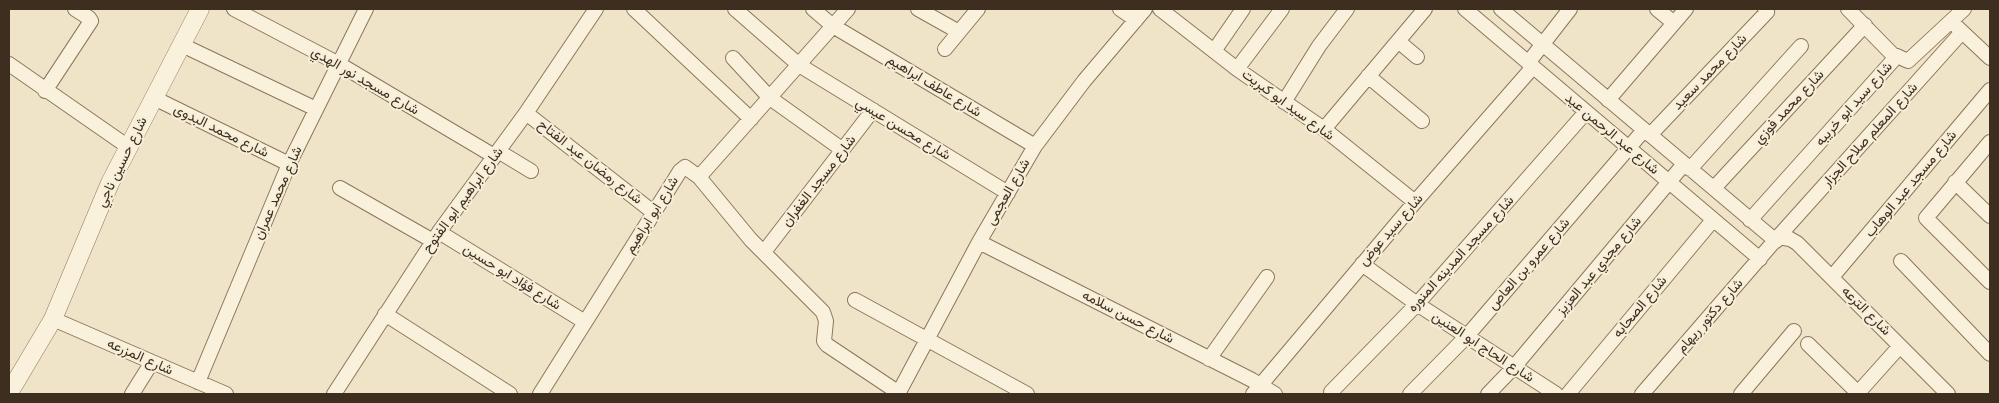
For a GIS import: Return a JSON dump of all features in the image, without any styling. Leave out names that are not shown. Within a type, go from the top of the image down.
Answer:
[{"type":"street","points":[[46,91],[91,22],[90,18],[75,9]]},
{"type":"street","name":"شارع حسين ناجي","points":[[9,393],[54,319],[127,146],[200,9]]},
{"type":"street","name":"شارع مسجد نور الهدي","points":[[234,9],[339,64],[531,171]]},
{"type":"street","name":"شارع محمد عمران","points":[[198,382],[289,164],[366,9]]},
{"type":"street","name":"شارع ابراهيم ابو الفتوح","points":[[334,394],[436,236],[526,113],[596,9]]},
{"type":"street","points":[[634,9],[751,119]]},
{"type":"street","name":"شارع محسن عيسي","points":[[735,9],[799,64],[1008,193]]},
{"type":"street","name":"شارع عاطف ابراهيم","points":[[812,9],[832,26],[1035,146]]},
{"type":"street","name":"شارع ابو ابراهيم","points":[[540,394],[682,168],[689,168],[699,177],[848,9]]},
{"type":"street","points":[[918,9],[958,32]]},
{"type":"street","points":[[945,49],[978,9]]},
{"type":"street","points":[[1120,9],[1136,20]]},
{"type":"street","name":"شارع العجمى","points":[[898,394],[979,242],[1035,146],[1084,81],[1145,9]]},
{"type":"street","name":"شارع سيد ابو كبريت","points":[[1160,9],[1214,51],[1324,129],[1415,202]]},
{"type":"street","points":[[1214,51],[1242,9]]},
{"type":"street","points":[[1238,68],[1282,9]]},
{"type":"street","points":[[1284,102],[1319,46],[1347,9]]},
{"type":"street","points":[[1324,129],[1425,9]]},
{"type":"street","name":"شارع عبد الرحمن عيد","points":[[1465,9],[1760,259]]},
{"type":"street","name":"شارع عبد الرحمن عيد","points":[[1500,9],[1750,220],[1777,239]]},
{"type":"street","name":"شارع سيد عوض","points":[[1256,389],[1530,65],[1542,44],[1570,9]]},
{"type":"street","points":[[1657,9],[1674,23]]},
{"type":"street","points":[[1608,100],[1686,9]]},
{"type":"street","name":"شارع محمد سعيد","points":[[1647,132],[1767,12],[1765,9]]},
{"type":"street","name":"شارع سيد ابو خريبه","points":[[1750,220],[1896,57],[1898,56],[1904,61],[1908,61],[1964,9]]},
{"type":"street","points":[[1858,15],[1896,57]]},
{"type":"street","name":"شارع محمد فوزي","points":[[1714,188],[1858,15]]},
{"type":"street","points":[[1951,22],[1990,58]]},
{"type":"street","name":"شارع المعلم صلاح الجزار","points":[[1777,239],[1962,32]]},
{"type":"street","points":[[1398,41],[1417,57]]},
{"type":"street","points":[[182,45],[316,109]]},
{"type":"street","name":"شارع مجدي عبد العزيز","points":[[1488,394],[1514,367],[1669,183],[1801,46]]},
{"type":"street","points":[[733,58],[770,98],[843,150]]},
{"type":"street","points":[[9,64],[127,146]]},
{"type":"street","points":[[1368,76],[1422,121]]},
{"type":"street","name":"شارع مسجد عبد الوهاب","points":[[1832,277],[1990,90]]},
{"type":"street","name":"شارع محمد البدوى","points":[[154,98],[289,164]]},
{"type":"street","name":"شارع مسجد الغفران","points":[[764,252],[873,110]]},
{"type":"street","name":"شارع مسجد المدينه المنوره","points":[[1331,392],[1417,304],[1586,112]]},
{"type":"street","name":"شارع رمضان عبد الفتاح","points":[[526,113],[653,212]]},
{"type":"street","name":"شارع عمرو بن العاص","points":[[1410,394],[1466,336],[1628,148],[1647,132]]},
{"type":"street","points":[[1989,147],[1955,182],[1927,215],[1927,221],[1990,282]]},
{"type":"street","points":[[699,177],[751,240],[824,312],[826,321],[824,341],[826,345],[898,394]]},
{"type":"street","points":[[1955,182],[1990,216]]},
{"type":"street","name":"شارع فؤاد ابو حسين","points":[[340,188],[436,236],[585,322]]},
{"type":"street","name":"شارع الصحابه","points":[[1568,394],[1713,220]]},
{"type":"street","name":"شارع دكتور ريهام","points":[[1642,394],[1777,239]]},
{"type":"street","name":"شارع الترعه","points":[[1777,239],[1790,239],[1797,243],[1948,394]]},
{"type":"street","name":"شارع حسن سلامه","points":[[979,242],[1210,358],[1256,389],[1275,394]]},
{"type":"street","points":[[1901,261],[1990,354]]},
{"type":"street","name":"شارع الحاج ابو العنين","points":[[1362,264],[1417,304],[1556,394]]},
{"type":"street","points":[[1210,358],[1267,277]]},
{"type":"street","points":[[855,300],[1027,394]]},
{"type":"street","points":[[385,314],[510,394]]},
{"type":"street","name":"شارع المزرعه","points":[[54,319],[198,382],[210,391],[226,394]]},
{"type":"street","points":[[1741,394],[1794,331]]},
{"type":"street","points":[[1808,344],[1858,394],[1900,346]]},
{"type":"street","points":[[132,394],[152,362]]}]
